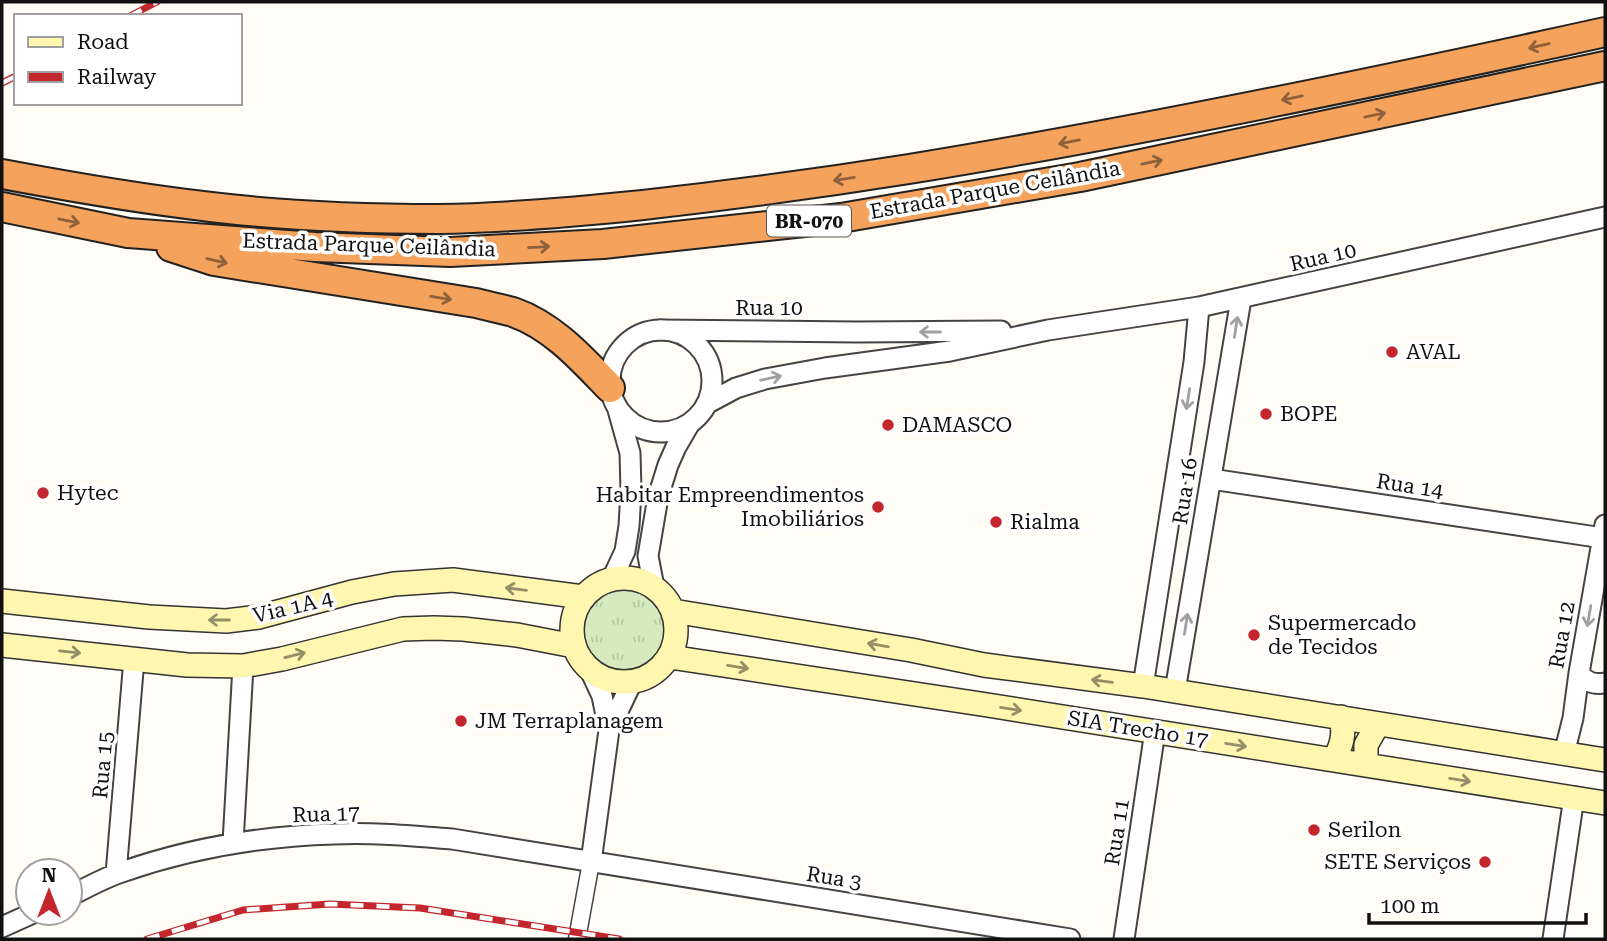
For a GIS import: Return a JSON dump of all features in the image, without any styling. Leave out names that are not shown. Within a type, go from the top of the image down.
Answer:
[{"type":"highway","name":"Estrada Parque Ceilândia","points":[[2,174],[84,190],[214,208],[318,215],[441,219],[593,210],[786,188],[1032,149],[1407,75],[1605,32]]},
{"type":"highway","name":"Estrada Parque Ceilândia","points":[[2,207],[128,233],[315,247],[450,252],[603,244],[841,218],[1080,177],[1605,66]]},
{"type":"highway","points":[[128,233],[214,261],[476,303],[515,313],[544,327],[572,349],[613,397]]},
{"type":"main road","points":[[612,579],[641,580],[654,587],[666,597],[677,623],[677,636],[670,657],[660,669],[647,678],[632,682],[603,678],[590,670],[580,660],[572,633],[573,620],[583,597],[612,579]]},
{"type":"main road","name":"Via 1A 4","points":[[2,601],[149,617],[226,621],[259,617],[352,592],[394,584],[453,580],[583,597]]},
{"type":"main road","name":"SIA Trecho 17","points":[[673,611],[911,650],[984,665],[1143,686],[1605,760]]},
{"type":"main road","points":[[2,645],[187,665],[243,666],[403,629],[463,629],[517,635],[574,646]]},
{"type":"main road","name":"SIA Trecho 17","points":[[670,657],[1605,803]]},
{"type":"main road","points":[[981,704],[984,665]]},
{"type":"main road","points":[[1334,760],[1343,735],[1341,717]]},
{"type":"main road","points":[[1366,765],[1366,745],[1378,724]]},
{"type":"street","name":"Rua 10","points":[[708,403],[736,388],[765,379],[950,351],[1048,330],[1241,299],[1605,217]]},
{"type":"street","name":"Rua 16","points":[[1175,691],[1241,299]]},
{"type":"street","name":"Rua 16","points":[[1143,686],[1194,362],[1199,307]]},
{"type":"street","name":"Rua 10","points":[[659,330],[1048,330]]},
{"type":"street","points":[[612,579],[625,551],[631,491],[630,453],[613,397],[611,371],[617,355],[628,342],[642,333],[659,330],[676,332],[692,340],[704,352],[711,368],[713,386],[708,403],[690,423],[675,430],[658,432],[642,428],[627,419],[613,397]]},
{"type":"street","points":[[1194,362],[1205,356],[1215,356],[1224,362],[1228,375]]},
{"type":"street","points":[[654,587],[648,556],[658,497],[668,465],[690,423]]},
{"type":"street","name":"Rua 14","points":[[1211,479],[1604,532]]},
{"type":"street","name":"Rua 12","points":[[1564,754],[1573,718],[1578,673],[1604,532]]},
{"type":"street","points":[[1149,644],[1154,661],[1162,666],[1173,665],[1181,656]]},
{"type":"street","name":"Rua 15","points":[[116,874],[134,659]]},
{"type":"street","points":[[233,843],[243,666]]},
{"type":"street","points":[[590,670],[602,695],[610,730]]},
{"type":"street","points":[[1578,673],[1587,682],[1605,683]]},
{"type":"street","points":[[577,939],[610,730],[632,682]]},
{"type":"street","name":"Rua 11","points":[[1124,939],[1155,732]]},
{"type":"street","points":[[1553,939],[1574,797]]},
{"type":"street","name":"Rua 17","points":[[84,889],[116,874],[166,858],[233,843],[334,834],[452,839],[591,862]]},
{"type":"street","name":"Rua 3","points":[[591,862],[1070,939]]},
{"type":"green space","points":[[625,584],[642,588],[657,598],[667,613],[671,630],[667,647],[657,662],[642,672],[625,676],[608,672],[593,662],[583,647],[579,630],[583,613],[593,598],[608,588]]},
{"type":"railway","points":[[134,14],[157,2]]},
{"type":"railway","points":[[2,83],[14,77]]},
{"type":"railway","points":[[147,939],[243,910],[330,904],[420,908],[619,939]]},
{"type":"place","name":"AVAL","points":[[1392,352]]},
{"type":"place","name":"BOPE","points":[[1266,414]]},
{"type":"place","name":"DAMASCO","points":[[888,425]]},
{"type":"place","name":"Hytec","points":[[43,493]]},
{"type":"place","name":"Habitar Empreendimentos Imobiliários","points":[[878,507]]},
{"type":"place","name":"Rialma","points":[[996,522]]},
{"type":"place","name":"Supermercado de Tecidos","points":[[1254,635]]},
{"type":"place","name":"JM Terraplanagem","points":[[461,721]]},
{"type":"place","name":"Serilon","points":[[1314,830]]},
{"type":"place","name":"SETE Serviços","points":[[1485,862]]}]
